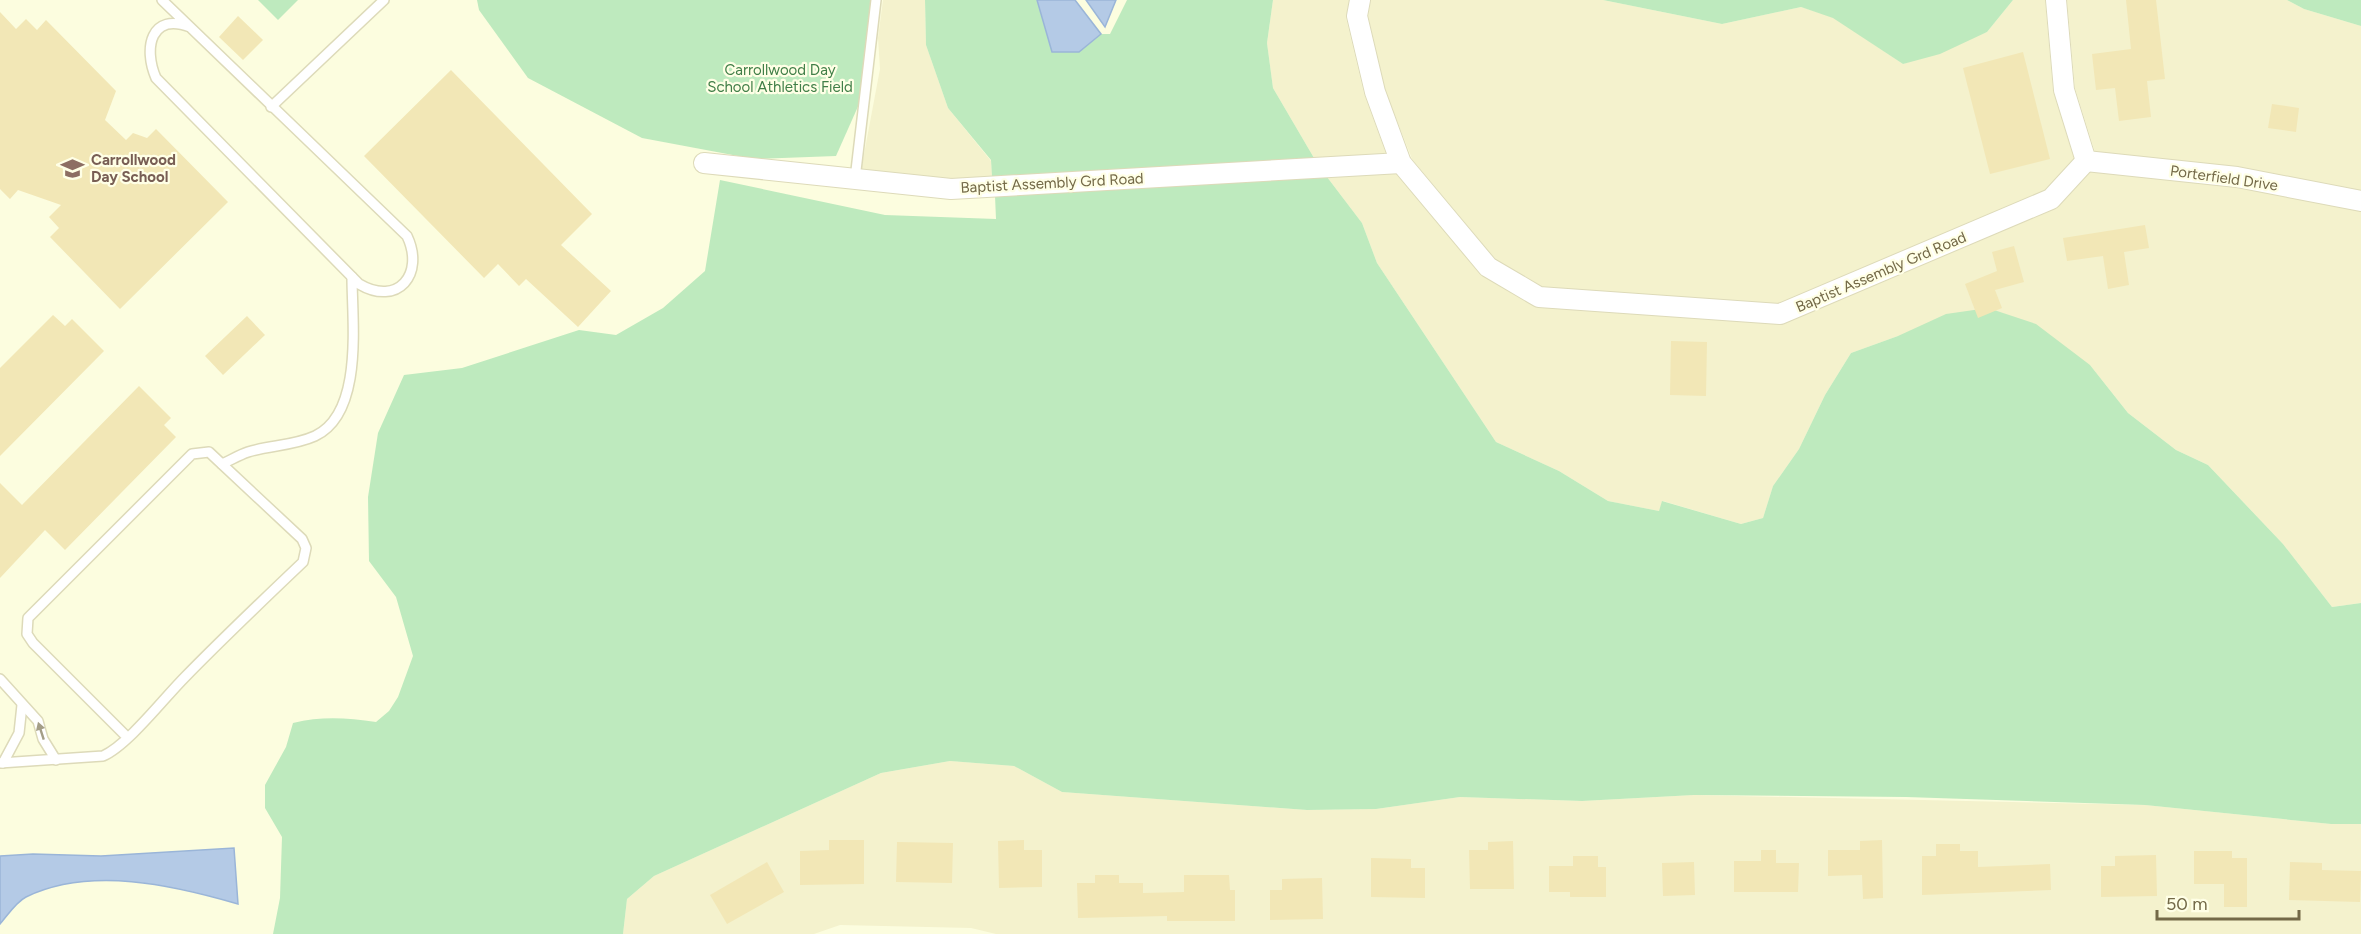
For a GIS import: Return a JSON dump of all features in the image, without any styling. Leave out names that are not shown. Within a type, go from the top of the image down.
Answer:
[{"type":"street","name":"Baptist Assembly Grd Road","points":[[1360,0],[1357,16],[1375,92],[1401,163],[1488,267],[1539,297],[1780,314],[2052,199],[2086,160]]},
{"type":"street","points":[[2056,0],[2064,90],[2086,160]]},
{"type":"street","name":"Porterfield Drive","points":[[2086,160],[2237,177],[2361,201]]},
{"type":"street","name":"Baptist Assembly Grd Road","points":[[704,163],[951,189],[1401,163]]},
{"type":"lane","points":[[162,0],[407,236],[413,249],[414,264],[405,284],[393,291],[369,290],[352,277],[156,78],[150,55],[151,41],[156,29],[164,23],[173,22],[190,27]]},
{"type":"lane","points":[[272,107],[384,0]]},
{"type":"lane","points":[[855,179],[876,0]]},
{"type":"lane","points":[[222,464],[248,452],[296,443],[318,435],[343,407],[350,383],[352,277]]},
{"type":"lane","points":[[1,763],[103,756],[113,751],[127,737],[306,556],[302,539],[209,452],[192,454],[28,618],[27,634],[33,643],[127,737]]},
{"type":"lane","points":[[0,679],[38,721],[43,739],[56,760]]},
{"type":"lane","points":[[1,763],[19,733],[22,705]]},
{"type":"shaded area","points":[[883,0],[925,0],[926,45],[948,108],[991,161],[992,177],[952,179],[861,170],[880,69],[878,38]]},
{"type":"shaded area","points":[[1273,0],[1349,0],[1346,18],[1364,94],[1386,154],[1314,158],[1273,88],[1267,43]]},
{"type":"shaded area","points":[[1371,0],[1603,0],[1722,24],[1801,7],[1833,17],[1903,64],[1987,32],[2013,0],[2045,0],[2053,90],[2075,159],[2045,191],[1778,304],[1543,287],[1496,260],[1412,159],[1385,90],[1368,16]]},
{"type":"shaded area","points":[[2067,0],[2287,0],[2304,9],[2361,26],[2361,191],[2239,168],[2095,152],[2075,88]]},
{"type":"shaded area","points":[[2091,171],[2235,187],[2361,211],[2361,603],[2332,607],[2283,544],[2208,465],[2176,450],[2128,413],[2090,365],[1898,336],[1851,353],[1825,395],[1799,449],[1773,486],[1763,518],[1741,524],[1663,501],[1659,511],[1608,501],[1559,471],[1496,442],[1377,263],[1362,223],[1327,177],[1396,173],[1480,273],[1538,306],[1779,324],[2057,208]]},
{"type":"shaded area","points":[[950,761],[1014,766],[1062,792],[1307,810],[1376,809],[1460,797],[1582,801],[1694,795],[2145,805],[2331,824],[2361,824],[2361,934],[996,934],[971,928],[840,925],[814,934],[623,934],[627,899],[654,876],[881,773]]},
{"type":"green space","points":[[258,0],[298,0],[278,20]]},
{"type":"green space","name":"Carrollwood Day School Athletics Field","points":[[477,0],[874,0],[860,102],[836,156],[754,159],[642,138],[528,78],[479,10]]},
{"type":"green space","points":[[925,0],[1037,0],[1053,52],[1079,52],[1101,34],[1110,34],[1127,0],[1273,0],[1267,43],[1273,88],[1314,158],[992,177],[991,160],[948,108],[926,45]]},
{"type":"green space","points":[[1603,0],[2013,0],[1987,32],[1940,54],[1903,64],[1833,18],[1801,7],[1722,24]]},
{"type":"green space","points":[[2287,0],[2361,0],[2361,26],[2304,9]]},
{"type":"green space","points":[[1327,177],[1362,223],[1377,263],[1496,442],[1559,471],[1608,501],[1659,511],[1662,501],[1741,524],[1763,518],[1773,486],[1799,449],[1825,395],[1851,353],[1898,336],[1946,314],[1988,308],[2036,324],[2090,365],[2128,413],[2176,450],[2208,465],[2283,544],[2332,607],[2361,603],[2361,824],[2331,824],[2145,805],[1906,797],[1694,795],[1582,801],[1460,797],[1376,809],[1307,810],[1062,792],[1014,766],[950,761],[881,773],[654,876],[627,899],[623,934],[273,934],[280,898],[282,837],[265,808],[265,785],[286,747],[293,723],[335,718],[376,722],[389,711],[398,697],[413,656],[396,597],[369,561],[368,497],[378,433],[404,375],[462,368],[579,330],[616,335],[663,308],[705,271],[720,180],[885,215],[996,219],[995,196]]},
{"type":"water","points":[[1037,0],[1075,0],[1101,34],[1079,52],[1052,52]]},
{"type":"water","points":[[1086,0],[1116,0],[1105,27]]},
{"type":"water","points":[[234,848],[238,904],[159,885],[132,882],[77,882],[51,888],[22,899],[0,924],[0,856],[33,854],[101,856]]},
{"type":"building","points":[[2126,0],[2156,0],[2165,79],[2147,81],[2151,117],[2119,121],[2115,88],[2096,90],[2092,54],[2131,49]]},
{"type":"building","points":[[0,12],[16,29],[26,19],[37,30],[46,20],[116,91],[105,120],[126,140],[133,133],[147,138],[156,129],[228,202],[120,309],[50,237],[59,228],[49,217],[61,205],[18,190],[10,199],[0,189]]},
{"type":"building","points":[[238,16],[263,40],[243,60],[219,37]]},
{"type":"building","points":[[2023,52],[2050,159],[1990,174],[1963,68]]},
{"type":"building","points":[[451,70],[592,214],[561,245],[611,291],[578,327],[526,279],[519,286],[498,264],[484,278],[364,156]]},
{"type":"building","points":[[2272,104],[2299,108],[2296,132],[2268,128]]},
{"type":"building","points":[[2145,225],[2149,248],[2124,252],[2129,285],[2108,289],[2103,256],[2067,261],[2063,238]]},
{"type":"building","points":[[2014,246],[2024,282],[1995,290],[2002,308],[1978,318],[1965,284],[1997,271],[1992,252]]},
{"type":"building","points":[[53,315],[65,326],[72,319],[104,351],[0,456],[0,368]]},
{"type":"building","points":[[247,316],[265,335],[223,375],[205,356]]},
{"type":"building","points":[[1671,341],[1707,342],[1706,396],[1670,395]]},
{"type":"building","points":[[139,386],[171,418],[164,425],[176,437],[65,550],[45,530],[0,578],[0,483],[22,505]]},
{"type":"building","points":[[829,840],[864,840],[864,884],[800,885],[800,851],[829,850]]},
{"type":"building","points":[[1024,840],[1024,850],[1042,850],[1042,887],[999,888],[998,841]]},
{"type":"building","points":[[1882,840],[1883,898],[1863,899],[1862,875],[1828,876],[1828,850],[1860,850],[1860,841]]},
{"type":"building","points":[[1513,841],[1514,889],[1470,889],[1469,850],[1488,850],[1488,842]]},
{"type":"building","points":[[897,842],[953,843],[952,883],[896,882]]},
{"type":"building","points":[[1936,844],[1960,844],[1960,851],[1978,851],[1978,867],[2050,864],[2051,890],[1922,895],[1922,856],[1936,856]]},
{"type":"building","points":[[1761,850],[1776,850],[1776,863],[1799,863],[1798,892],[1734,892],[1734,861],[1761,861]]},
{"type":"building","points":[[2194,851],[2232,851],[2232,858],[2247,858],[2247,907],[2224,907],[2224,884],[2194,884]]},
{"type":"building","points":[[2156,855],[2157,896],[2101,897],[2101,866],[2115,866],[2115,856]]},
{"type":"building","points":[[1573,856],[1598,856],[1598,867],[1606,867],[1606,897],[1570,897],[1570,892],[1549,892],[1549,866],[1573,866]]},
{"type":"building","points":[[1371,858],[1411,859],[1411,868],[1425,868],[1425,898],[1371,897]]},
{"type":"building","points":[[767,862],[784,892],[727,924],[710,895]]},
{"type":"building","points":[[1694,862],[1695,895],[1663,896],[1662,863]]},
{"type":"building","points":[[2290,862],[2322,863],[2322,870],[2361,871],[2360,902],[2289,900]]},
{"type":"building","points":[[1095,875],[1119,875],[1119,883],[1143,883],[1143,893],[1184,892],[1184,875],[1229,875],[1230,890],[1235,890],[1235,921],[1167,921],[1167,916],[1078,918],[1077,883],[1095,883]]},
{"type":"building","points":[[1322,878],[1323,919],[1270,920],[1270,890],[1282,890],[1282,879]]},
{"type":"place","name":"Carrollwood Day School","points":[[73,169]]}]
